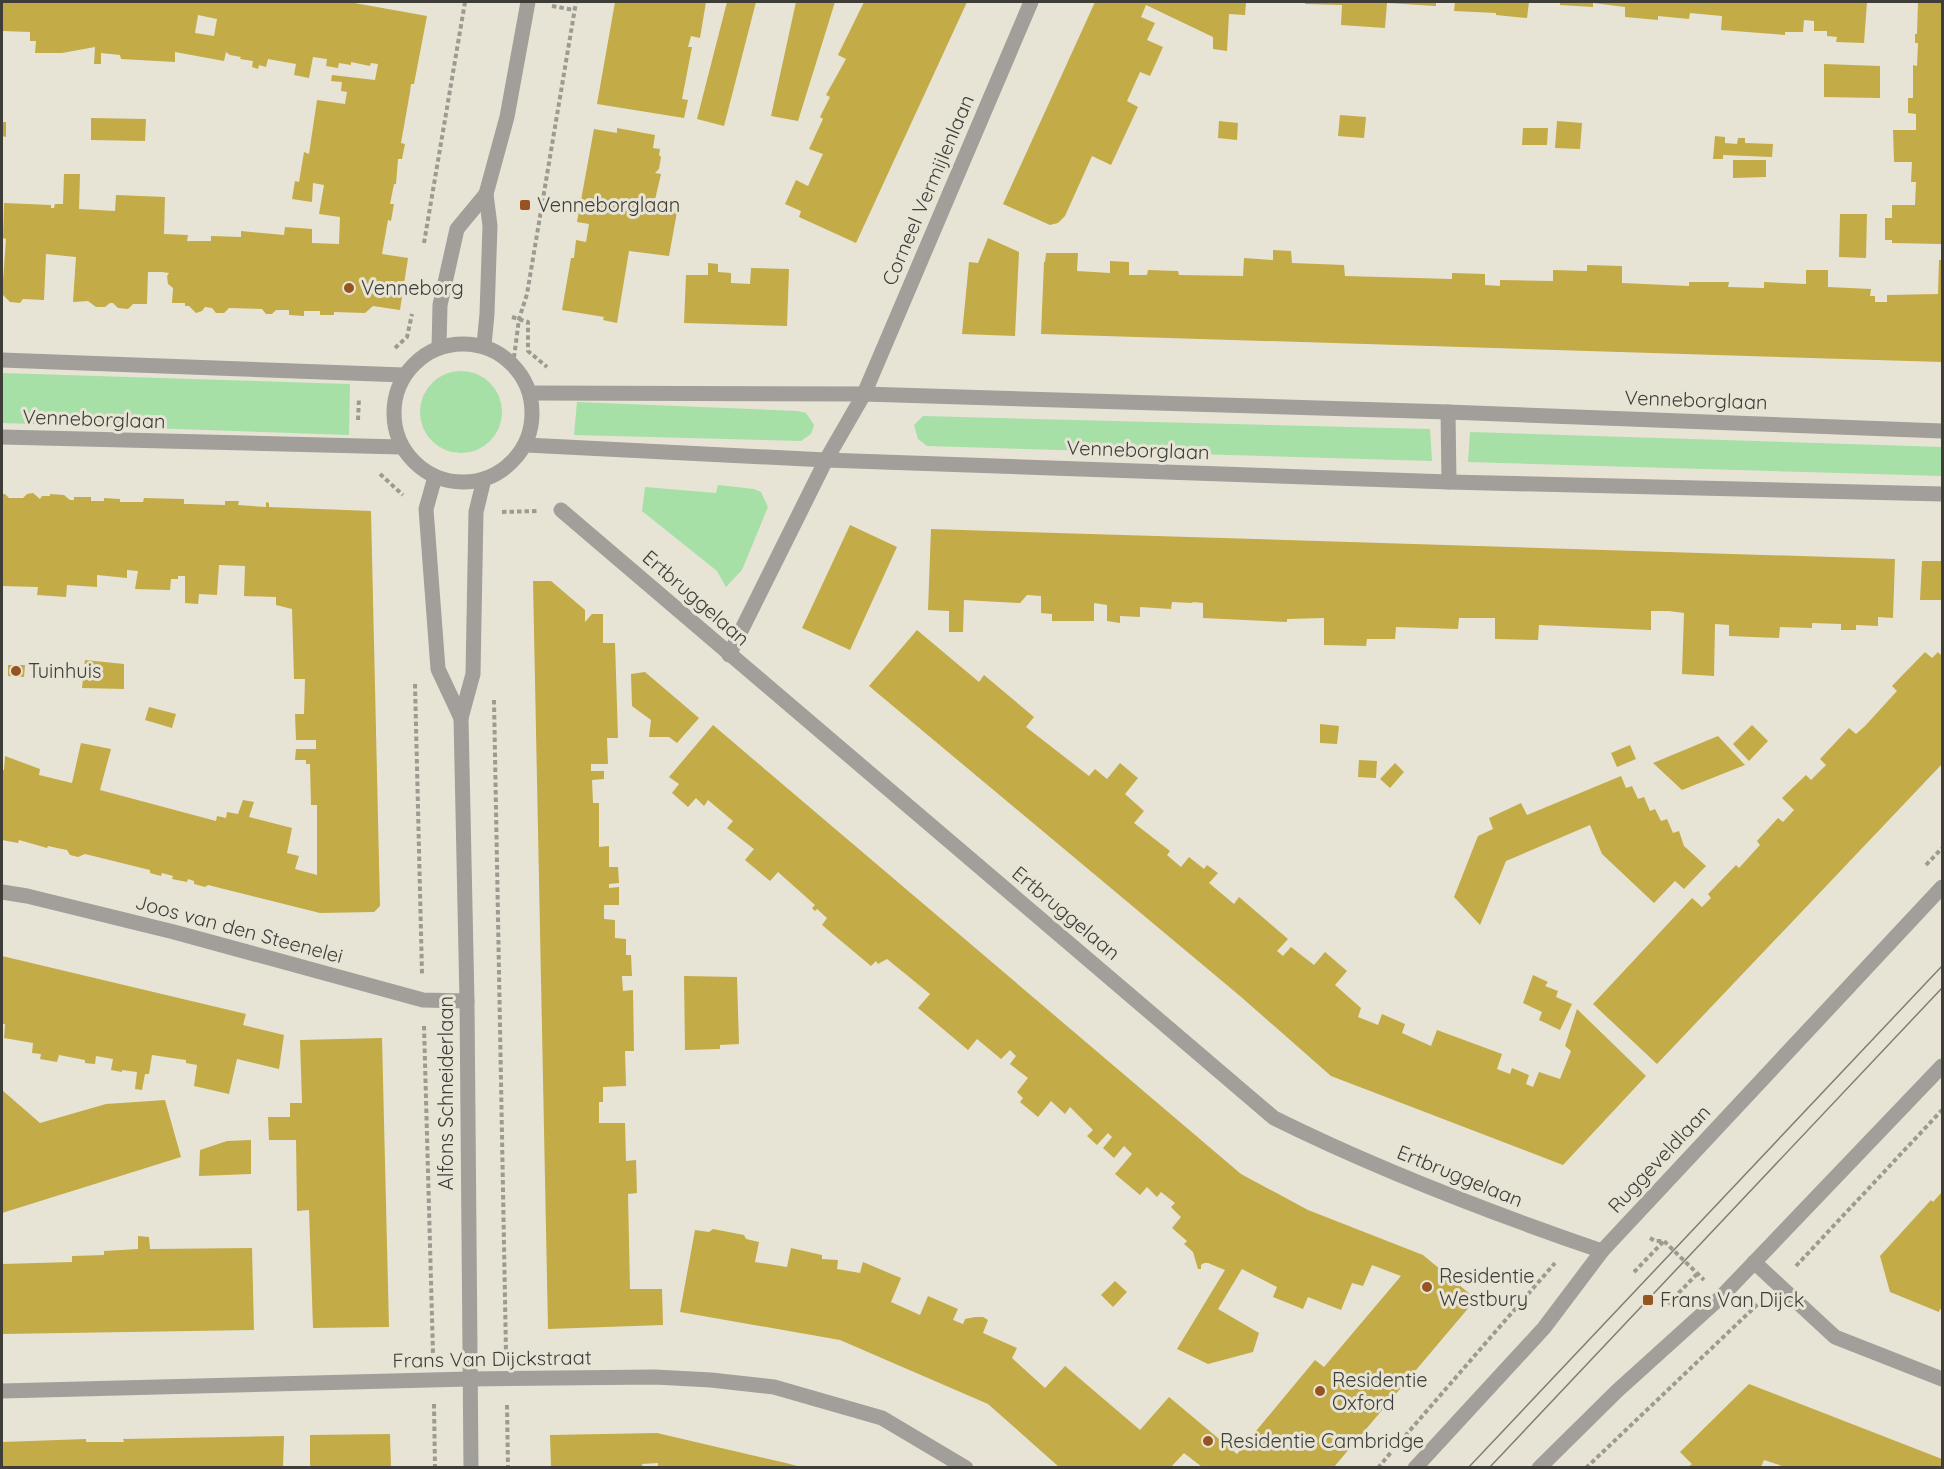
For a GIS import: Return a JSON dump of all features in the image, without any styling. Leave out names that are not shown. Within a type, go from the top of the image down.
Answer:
[{"type":"street","points":[[484,345],[490,226],[486,194],[507,117],[528,2]]},
{"type":"street","name":"Corneel Vermijlenlaan","points":[[864,394],[1031,2]]},
{"type":"street","points":[[439,348],[440,305],[457,229],[486,194]]},
{"type":"street","points":[[466,344],[484,345],[513,365],[531,393],[532,420],[526,445],[510,465],[484,479],[457,483],[435,477],[411,461],[401,447],[392,425],[395,388],[418,361],[439,348],[466,344]]},
{"type":"street","points":[[2,360],[404,375]]},
{"type":"street","name":"Venneborglaan","points":[[531,393],[864,394],[1449,412],[1942,431]]},
{"type":"street","points":[[729,655],[826,460],[864,394]]},
{"type":"street","points":[[1449,412],[1449,482]]},
{"type":"street","name":"Venneborglaan","points":[[2,437],[401,447]]},
{"type":"street","name":"Venneborglaan","points":[[526,445],[826,460],[1449,482],[1942,494]]},
{"type":"street","name":"Alfons Schneiderlaan","points":[[435,477],[426,509],[438,669],[461,718]]},
{"type":"street","name":"Alfons Schneiderlaan","points":[[471,1467],[467,1001],[461,718],[473,674],[476,512],[484,479]]},
{"type":"street","name":"Ertbruggelaan","points":[[561,510],[1274,1118],[1347,1153],[1534,1227],[1602,1251]]},
{"type":"street","name":"Ruggeveldlaan","points":[[1415,1467],[1544,1328],[1602,1251],[1942,887]]},
{"type":"street","name":"Joos van den Steenelei","points":[[2,892],[174,932],[423,1000],[467,1001]]},
{"type":"street","points":[[1539,1467],[1617,1391],[1721,1297],[1942,1066]]},
{"type":"street","points":[[1754,1262],[1835,1337],[1942,1379]]},
{"type":"street","name":"Frans Van Dijckstraat","points":[[2,1391],[469,1379],[655,1377],[711,1380],[774,1388],[882,1418],[966,1467]]},
{"type":"path","points":[[423,254],[465,2]]},
{"type":"path","points":[[513,365],[519,318],[527,294],[576,2]]},
{"type":"path","points":[[394,349],[407,337],[415,300],[440,305]]},
{"type":"path","points":[[487,314],[519,318],[528,322],[528,351],[549,369],[566,371],[563,393]]},
{"type":"path","points":[[359,372],[358,469],[381,474],[414,509],[426,509]]},
{"type":"path","points":[[476,512],[561,510]]},
{"type":"path","points":[[415,676],[435,1467]]},
{"type":"path","points":[[494,689],[508,1467]]},
{"type":"path","points":[[1631,1220],[1655,1241],[1664,1241],[1721,1297]]},
{"type":"path","points":[[1634,1272],[1664,1241]]},
{"type":"path","points":[[1668,1304],[1697,1274]]},
{"type":"green space","points":[[461,371],[477,374],[490,383],[499,396],[502,412],[499,428],[490,441],[477,450],[461,453],[445,450],[432,441],[423,428],[420,412],[423,396],[432,383],[445,374]]},
{"type":"green space","points":[[2,373],[350,384],[349,435],[2,423]]},
{"type":"green space","points":[[577,402],[798,411],[806,413],[814,425],[811,434],[801,441],[574,435]]},
{"type":"green space","points":[[923,416],[1430,429],[1432,461],[927,446],[918,439],[914,425]]},
{"type":"green space","points":[[1470,432],[1942,447],[1942,476],[1468,462]]},
{"type":"green space","points":[[718,485],[754,489],[761,492],[768,507],[742,570],[726,587],[717,571],[642,511],[645,487],[716,493]]},
{"type":"building","points":[[2,2],[349,2],[427,16],[414,84],[411,84],[401,143],[405,144],[402,159],[398,159],[396,184],[394,184],[390,204],[394,204],[391,221],[388,220],[382,254],[408,258],[400,310],[373,306],[365,313],[334,312],[334,315],[320,315],[320,311],[304,311],[304,316],[289,315],[289,310],[276,310],[272,314],[266,314],[262,309],[229,308],[224,313],[216,313],[212,308],[205,307],[196,313],[189,306],[185,306],[185,303],[172,303],[173,288],[168,284],[169,273],[162,272],[148,272],[147,304],[133,304],[128,309],[118,308],[113,303],[105,307],[96,307],[88,301],[73,302],[76,257],[46,254],[44,300],[23,299],[20,303],[10,302],[2,294],[6,239],[3,238],[4,203],[51,205],[51,208],[54,208],[55,204],[63,204],[64,174],[80,174],[79,209],[115,211],[116,195],[165,197],[164,234],[188,235],[187,241],[211,241],[211,236],[241,237],[241,231],[284,235],[285,227],[312,229],[312,243],[339,244],[340,217],[319,214],[324,185],[313,183],[312,202],[292,199],[295,181],[299,182],[304,152],[309,154],[317,100],[345,104],[347,92],[341,91],[342,82],[331,81],[332,75],[375,80],[378,64],[371,63],[370,66],[351,62],[351,65],[339,63],[338,68],[326,66],[327,59],[313,57],[309,78],[294,75],[296,64],[268,59],[266,67],[259,65],[258,69],[252,67],[253,61],[240,59],[241,57],[226,52],[224,61],[175,52],[175,62],[121,59],[120,55],[101,53],[101,64],[94,64],[95,47],[62,53],[35,53],[36,41],[30,41],[30,32],[2,31]],"holes":[[[198,15],[217,19],[214,36],[195,33]]]},
{"type":"building","points":[[615,2],[706,2],[700,38],[691,36],[688,47],[692,47],[682,99],[688,100],[684,118],[597,104]]},
{"type":"building","points":[[727,2],[756,2],[724,126],[697,119]]},
{"type":"building","points":[[796,2],[835,2],[798,121],[771,116]]},
{"type":"building","points":[[864,2],[967,2],[856,243],[799,217],[801,211],[785,204],[796,180],[808,186],[823,154],[809,149],[830,97],[826,95],[846,59],[838,55]]},
{"type":"building","points":[[1095,2],[1246,2],[1245,15],[1229,14],[1227,51],[1213,49],[1213,37],[1146,5],[1141,17],[1155,23],[1147,40],[1163,47],[1150,76],[1140,72],[1127,101],[1138,107],[1111,165],[1092,156],[1065,216],[1058,223],[1050,225],[1003,204]]},
{"type":"building","points":[[1305,2],[1436,2],[1436,6],[1387,3],[1385,28],[1341,25],[1342,5],[1305,4]]},
{"type":"building","points":[[1455,2],[1529,2],[1527,18],[1496,15],[1496,13],[1454,11]]},
{"type":"building","points":[[1560,2],[1593,3],[1593,7],[1560,5]]},
{"type":"building","points":[[1867,2],[1864,43],[1836,42],[1837,37],[1827,36],[1827,31],[1814,31],[1814,21],[1804,20],[1803,32],[1785,32],[1785,35],[1721,30],[1722,16],[1690,13],[1689,19],[1658,16],[1658,20],[1625,17],[1625,7],[1593,3]]},
{"type":"building","points":[[1918,2],[1942,2],[1942,244],[1892,243],[1892,240],[1885,240],[1885,218],[1892,218],[1892,205],[1915,205],[1916,182],[1911,182],[1912,162],[1894,162],[1893,130],[1916,130],[1916,114],[1908,113],[1908,98],[1913,98],[1913,65],[1917,66],[1918,43],[1915,43],[1915,34],[1917,34]]},
{"type":"building","points":[[1824,64],[1880,66],[1880,98],[1824,97]]},
{"type":"building","points":[[1340,115],[1366,117],[1364,138],[1338,136]]},
{"type":"building","points":[[91,118],[146,119],[145,141],[91,140]]},
{"type":"building","points":[[1219,121],[1238,123],[1237,140],[1218,138]]},
{"type":"building","points":[[1557,121],[1582,123],[1580,149],[1555,148]]},
{"type":"building","points":[[2,122],[6,122],[6,137],[2,136]]},
{"type":"building","points":[[617,128],[655,135],[653,148],[660,149],[661,157],[659,169],[655,173],[661,174],[654,204],[669,207],[669,210],[677,212],[669,256],[629,251],[617,323],[603,320],[604,317],[562,310],[576,240],[586,242],[589,224],[577,222],[594,129],[617,133]]},
{"type":"building","points":[[1523,128],[1548,128],[1547,145],[1522,145]]},
{"type":"building","points":[[1715,136],[1725,137],[1725,143],[1737,144],[1738,138],[1745,138],[1745,143],[1773,144],[1772,157],[1723,155],[1723,159],[1713,159]]},
{"type":"building","points":[[1733,160],[1766,160],[1766,177],[1733,178]]},
{"type":"building","points":[[1840,214],[1867,214],[1866,258],[1839,257]]},
{"type":"building","points":[[988,238],[1019,252],[1015,336],[962,334],[969,262],[978,263]]},
{"type":"building","points":[[1273,250],[1291,251],[1292,263],[1344,265],[1345,276],[1452,279],[1452,273],[1485,274],[1485,285],[1500,286],[1500,280],[1553,281],[1553,270],[1587,271],[1587,265],[1622,266],[1622,283],[1689,286],[1689,282],[1729,282],[1728,287],[1764,288],[1764,282],[1806,284],[1806,270],[1828,270],[1828,287],[1871,289],[1870,296],[1875,296],[1875,302],[1887,302],[1887,295],[1938,294],[1939,260],[1942,260],[1942,362],[1041,334],[1046,253],[1078,253],[1077,271],[1110,273],[1110,261],[1129,262],[1129,275],[1147,275],[1148,270],[1178,271],[1179,275],[1243,276],[1244,258],[1273,260]]},
{"type":"building","points":[[708,263],[718,264],[718,272],[731,273],[731,283],[750,284],[751,268],[789,269],[787,326],[684,323],[686,275],[708,275]]},
{"type":"building","points":[[33,493],[40,499],[50,494],[64,495],[70,500],[74,500],[74,497],[91,497],[91,501],[104,501],[104,498],[120,499],[120,502],[143,502],[144,498],[184,499],[184,504],[225,505],[225,501],[239,501],[238,505],[266,507],[266,502],[269,503],[269,507],[371,511],[380,906],[374,912],[320,913],[208,885],[205,887],[194,884],[194,881],[188,879],[187,882],[172,879],[173,876],[162,873],[161,876],[150,873],[150,870],[85,854],[78,857],[70,855],[67,850],[48,846],[47,848],[19,840],[18,843],[2,840],[2,770],[4,770],[5,756],[40,769],[39,775],[72,783],[81,743],[111,749],[100,790],[216,821],[217,816],[226,818],[227,812],[238,814],[243,800],[254,802],[249,817],[292,828],[287,853],[299,856],[295,869],[317,875],[317,805],[311,805],[310,764],[306,764],[306,760],[295,760],[296,749],[316,749],[316,740],[296,740],[295,714],[304,714],[305,679],[294,679],[292,609],[276,605],[276,597],[244,596],[245,566],[219,565],[217,595],[199,594],[198,604],[185,603],[185,576],[171,579],[170,590],[135,589],[138,571],[127,570],[127,578],[97,575],[97,587],[67,585],[66,597],[37,595],[38,587],[2,586],[2,494],[9,498],[23,498]]},
{"type":"building","points":[[850,525],[897,547],[850,650],[802,628]]},
{"type":"building","points":[[931,529],[1895,559],[1893,618],[1878,617],[1878,626],[1856,625],[1856,630],[1841,630],[1841,624],[1812,623],[1812,628],[1780,627],[1779,638],[1729,636],[1729,625],[1715,624],[1714,676],[1682,674],[1684,613],[1669,611],[1651,611],[1651,630],[1539,625],[1538,640],[1495,639],[1495,618],[1459,618],[1458,629],[1396,627],[1395,639],[1367,639],[1366,646],[1324,645],[1324,618],[1287,619],[1287,622],[1203,618],[1203,603],[1172,602],[1171,609],[1140,607],[1140,617],[1120,616],[1120,623],[1107,621],[1107,605],[1094,603],[1094,621],[1052,621],[1052,614],[1041,613],[1041,596],[1027,595],[1020,603],[964,600],[963,632],[949,632],[949,611],[928,610]]},
{"type":"building","points":[[1922,561],[1942,561],[1942,600],[1920,600]]},
{"type":"building","points":[[533,581],[551,581],[585,610],[585,622],[592,614],[603,614],[603,643],[615,643],[618,738],[607,738],[608,764],[591,764],[591,771],[604,771],[604,779],[592,780],[593,803],[599,803],[599,847],[609,846],[609,867],[618,867],[619,883],[609,884],[609,888],[619,887],[619,905],[604,905],[604,919],[615,920],[615,938],[626,939],[626,955],[631,955],[632,976],[622,976],[623,991],[633,990],[634,1051],[625,1051],[626,1086],[603,1087],[603,1102],[599,1102],[599,1123],[625,1123],[626,1161],[636,1160],[637,1193],[628,1194],[630,1289],[662,1289],[663,1325],[548,1329]]},
{"type":"building","points":[[917,630],[979,682],[984,675],[1034,717],[1026,727],[1089,776],[1095,769],[1107,779],[1120,763],[1138,778],[1125,794],[1144,811],[1134,823],[1170,851],[1167,855],[1181,867],[1189,857],[1204,869],[1207,865],[1218,873],[1209,883],[1234,904],[1239,897],[1288,939],[1277,951],[1283,956],[1291,947],[1314,965],[1325,952],[1347,971],[1335,985],[1361,1008],[1358,1017],[1378,1025],[1382,1014],[1405,1024],[1402,1033],[1431,1046],[1437,1030],[1502,1054],[1497,1069],[1510,1074],[1512,1068],[1529,1075],[1526,1084],[1533,1087],[1539,1072],[1560,1079],[1571,1051],[1565,1046],[1577,1009],[1646,1076],[1563,1165],[1331,1076],[1240,996],[869,686]]},
{"type":"building","points":[[1925,652],[1932,658],[1938,652],[1941,655],[1942,653],[1942,764],[1657,1064],[1593,1004],[1692,898],[1702,907],[1711,898],[1708,894],[1736,865],[1739,868],[1760,845],[1757,841],[1778,818],[1783,822],[1794,810],[1782,798],[1806,775],[1811,780],[1826,765],[1820,759],[1849,728],[1856,734],[1865,726],[1897,691],[1892,686]]},
{"type":"building","points":[[85,660],[124,664],[124,689],[82,688]]},
{"type":"building","name":"Tuinhuis","points":[[8,665],[25,665],[24,677],[8,676]]},
{"type":"building","points":[[645,672],[699,718],[677,743],[669,737],[649,737],[651,720],[632,706],[631,674]]},
{"type":"building","points":[[149,707],[176,714],[172,728],[145,720]]},
{"type":"building","points":[[1320,724],[1339,726],[1337,744],[1320,743]]},
{"type":"building","points":[[713,725],[1241,1174],[1308,1210],[1423,1255],[1476,1299],[1334,1467],[1202,1467],[1184,1453],[1171,1467],[1059,1467],[988,1404],[840,1340],[680,1312],[695,1230],[709,1232],[713,1229],[744,1235],[746,1239],[759,1242],[755,1262],[787,1267],[791,1248],[822,1255],[822,1259],[838,1260],[837,1269],[860,1273],[863,1262],[901,1278],[891,1302],[920,1315],[928,1296],[958,1309],[953,1320],[963,1324],[965,1319],[975,1317],[988,1320],[983,1333],[1017,1348],[1012,1358],[1045,1388],[1065,1366],[1140,1430],[1169,1397],[1237,1454],[1315,1360],[1324,1367],[1401,1276],[1372,1265],[1363,1286],[1352,1283],[1341,1310],[1308,1297],[1303,1309],[1273,1297],[1277,1287],[1242,1269],[1218,1309],[1259,1333],[1253,1352],[1208,1364],[1177,1349],[1225,1270],[1208,1263],[1204,1263],[1201,1269],[1198,1269],[1193,1252],[1184,1244],[1187,1241],[1172,1228],[1181,1217],[1171,1207],[1175,1203],[1161,1192],[1157,1197],[1147,1187],[1140,1195],[1115,1174],[1132,1154],[1124,1146],[1114,1158],[1103,1148],[1112,1137],[1108,1133],[1097,1145],[1087,1136],[1093,1130],[1070,1107],[1065,1114],[1051,1101],[1038,1117],[1020,1102],[1023,1098],[1017,1092],[1028,1078],[1010,1064],[1016,1056],[1010,1050],[1001,1059],[977,1039],[968,1050],[918,1008],[930,994],[887,959],[878,964],[876,961],[871,966],[822,925],[827,918],[817,909],[815,911],[812,908],[815,905],[778,872],[770,881],[745,860],[754,849],[727,828],[733,821],[708,800],[704,806],[696,798],[688,807],[672,793],[679,784],[669,777]]},
{"type":"building","points":[[1752,725],[1768,741],[1749,761],[1733,744]]},
{"type":"building","points":[[1718,736],[1745,765],[1682,790],[1653,763]]},
{"type":"building","points":[[1630,745],[1636,759],[1617,767],[1611,753]]},
{"type":"building","points":[[1359,760],[1377,761],[1376,778],[1358,777]]},
{"type":"building","points":[[1395,763],[1404,772],[1390,788],[1380,779]]},
{"type":"building","points":[[1621,776],[1626,788],[1632,786],[1638,799],[1644,797],[1650,811],[1655,809],[1661,821],[1667,819],[1673,833],[1679,831],[1684,846],[1706,866],[1684,889],[1675,881],[1654,903],[1602,854],[1590,825],[1506,861],[1480,925],[1454,897],[1478,836],[1493,829],[1489,818],[1521,803],[1527,815]]},
{"type":"building","points":[[2,956],[246,1014],[243,1025],[284,1035],[279,1069],[237,1059],[229,1094],[194,1086],[197,1065],[186,1063],[186,1060],[152,1055],[149,1074],[145,1074],[142,1090],[135,1089],[137,1072],[111,1070],[113,1059],[96,1056],[95,1064],[59,1055],[57,1062],[40,1059],[41,1054],[32,1053],[33,1043],[4,1038]]},
{"type":"building","points":[[1533,975],[1548,982],[1545,986],[1558,991],[1556,997],[1572,1004],[1560,1030],[1539,1020],[1542,1012],[1523,1003]]},
{"type":"building","points":[[684,976],[737,977],[739,1044],[720,1045],[720,1049],[685,1050]]},
{"type":"building","points":[[382,1038],[389,1327],[313,1328],[309,1210],[297,1211],[296,1140],[269,1140],[268,1117],[290,1117],[290,1103],[302,1103],[300,1040]]},
{"type":"building","points":[[2,1090],[40,1123],[106,1104],[165,1100],[181,1157],[2,1213]]},
{"type":"building","points":[[251,1140],[251,1174],[199,1176],[200,1150],[227,1141]]},
{"type":"building","points":[[1942,1192],[1942,1310],[1940,1309],[1939,1312],[1890,1292],[1880,1256],[1931,1200],[1933,1202]]},
{"type":"building","points":[[138,1236],[149,1237],[150,1249],[252,1248],[254,1330],[2,1334],[2,1264],[72,1262],[72,1256],[104,1255],[104,1251],[138,1249]]},
{"type":"building","points":[[1115,1281],[1127,1292],[1113,1307],[1101,1295]]},
{"type":"building","points":[[1749,1384],[1942,1459],[1942,1467],[1785,1467],[1764,1460],[1761,1467],[1688,1467],[1692,1464],[1680,1452]]},
{"type":"building","points":[[657,1433],[801,1467],[658,1467],[658,1463],[642,1464],[643,1467],[551,1467],[550,1435]]},
{"type":"building","points":[[390,1434],[391,1467],[310,1467],[310,1435]]},
{"type":"building","points":[[284,1436],[283,1467],[2,1467],[2,1442],[86,1439],[86,1442],[124,1442],[123,1439]]},
{"type":"tram line","points":[[1468,1468],[1942,966]]},
{"type":"tram line","points":[[1489,1468],[1942,988]]},
{"type":"place","name":"Venneborglaan","points":[[525,205]]},
{"type":"place","name":"Venneborg","points":[[349,288]]},
{"type":"place","name":"Tuinhuis","points":[[16,671]]},
{"type":"place","name":"Residentie Westbury","points":[[1427,1287]]},
{"type":"place","name":"Frans Van Dijck","points":[[1648,1300]]},
{"type":"place","name":"Residentie Oxford","points":[[1320,1391]]},
{"type":"place","name":"Residentie Cambridge","points":[[1208,1441]]}]
